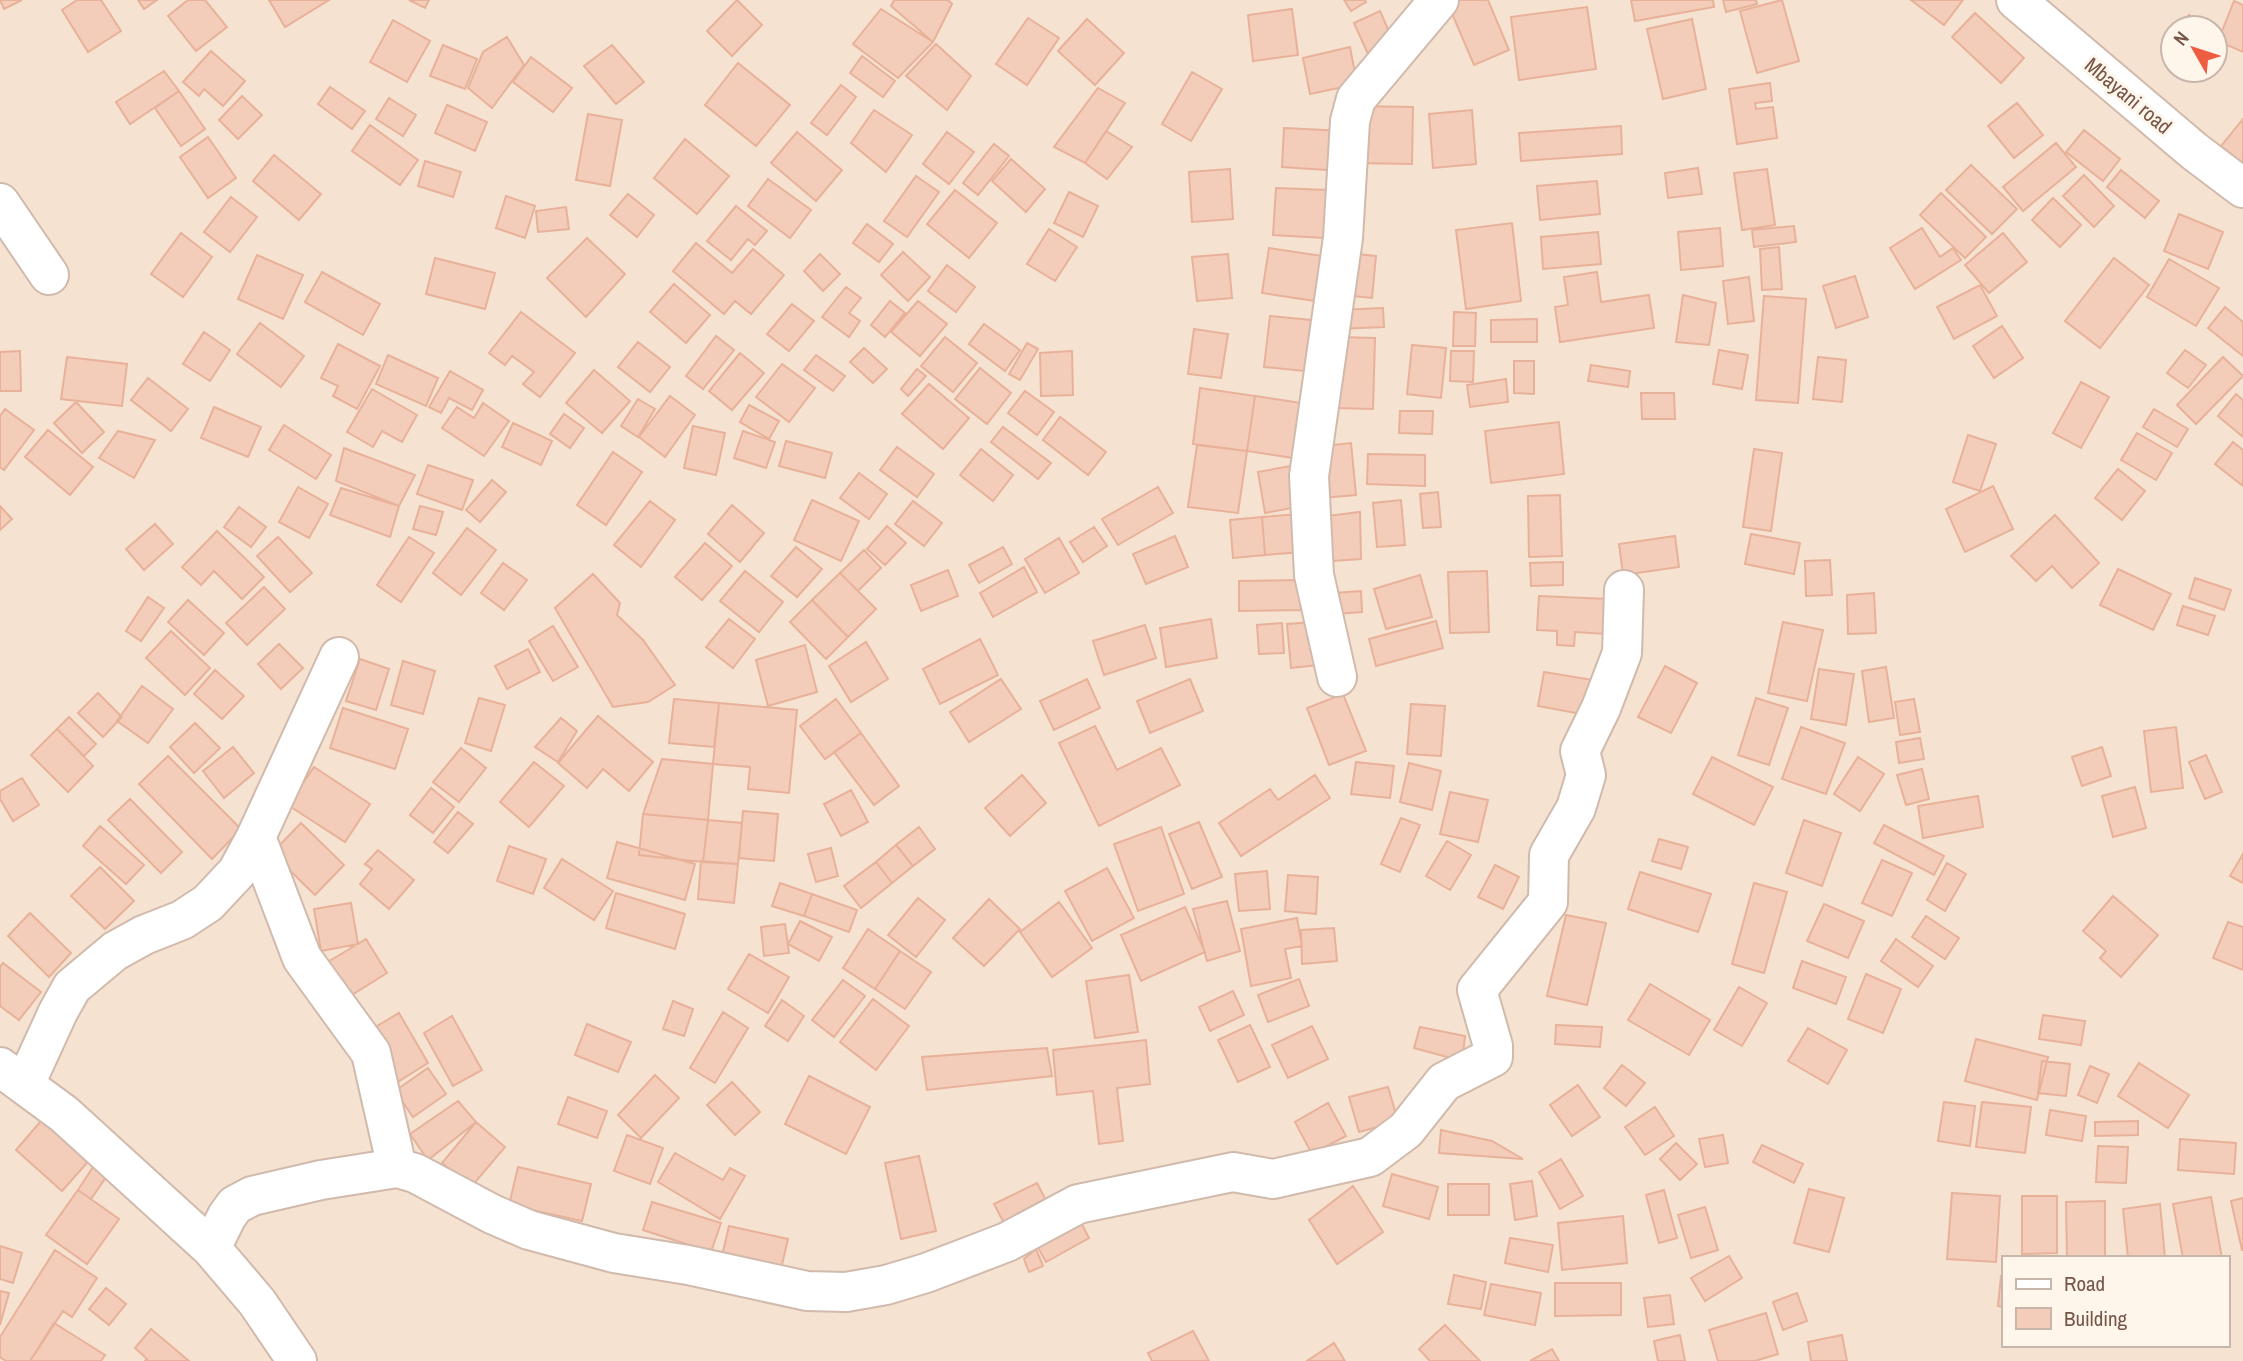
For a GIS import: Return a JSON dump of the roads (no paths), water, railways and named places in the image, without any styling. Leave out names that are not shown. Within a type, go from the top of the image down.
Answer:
[{"type":"street","points":[[1337,677],[1314,575],[1309,476],[1343,238],[1350,121],[1356,99],[1439,0]]},
{"type":"street","name":"Mbayani road","points":[[2016,0],[2194,151],[2243,188]]},
{"type":"street","points":[[0,202],[49,275]]},
{"type":"street","points":[[211,1248],[235,1205],[252,1196],[321,1180],[397,1168],[415,1173],[492,1214],[529,1230],[614,1253],[688,1265],[807,1291],[846,1292],[887,1285],[1007,1242],[1077,1204],[1233,1172],[1273,1179],[1370,1157],[1406,1130],[1444,1082],[1493,1057],[1493,1046],[1477,990],[1548,902],[1549,855],[1576,808],[1586,775],[1580,751],[1601,708],[1622,653],[1624,590]]},
{"type":"street","points":[[297,1361],[257,1302],[211,1248],[64,1114],[13,1075],[58,1012],[72,987],[115,951],[144,935],[182,920],[208,903],[237,872],[256,837],[339,657]]},
{"type":"street","points":[[256,837],[302,958],[371,1054],[397,1168]]}]
